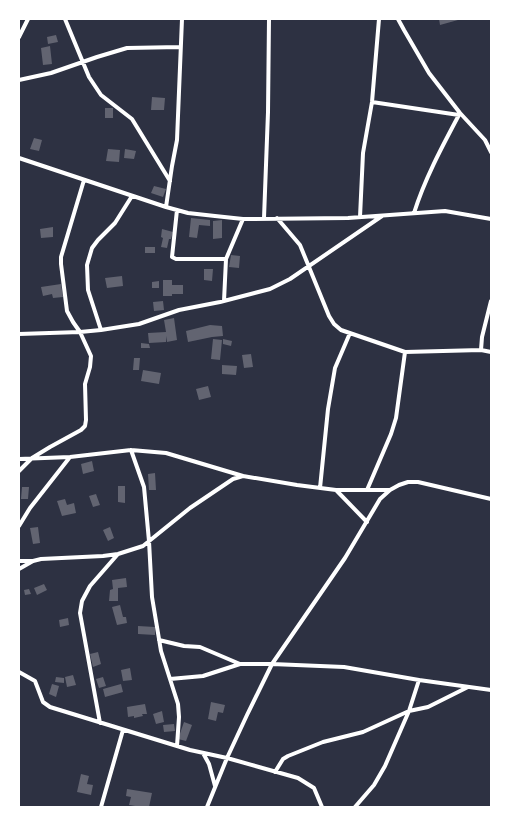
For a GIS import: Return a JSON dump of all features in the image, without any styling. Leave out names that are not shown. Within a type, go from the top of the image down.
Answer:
[{"type":"street","points":[[19,37],[28,19]]},
{"type":"street","points":[[65,19],[89,77],[101,95],[132,119],[170,181]]},
{"type":"street","points":[[166,207],[177,140],[182,19]]},
{"type":"street","points":[[264,218],[268,112],[269,19]]},
{"type":"street","points":[[360,217],[363,153],[372,102],[379,19]]},
{"type":"street","points":[[398,19],[429,73],[460,114],[485,140],[491,152]]},
{"type":"street","points":[[19,80],[51,73],[127,48],[180,48]]},
{"type":"street","points":[[372,102],[460,114]]},
{"type":"street","points":[[414,214],[418,199],[434,164],[460,114]]},
{"type":"street","points":[[19,158],[166,207],[215,216],[243,219],[360,217],[445,212],[491,219]]},
{"type":"street","points":[[19,471],[32,458],[81,430],[85,426],[85,384],[90,367],[90,356],[80,332],[72,322],[67,311],[61,264],[61,257],[84,180]]},
{"type":"street","points":[[101,330],[88,290],[87,265],[92,248],[115,223],[132,196]]},
{"type":"street","points":[[177,210],[172,257],[176,259],[226,259]]},
{"type":"street","points":[[19,334],[80,332],[139,324],[179,310],[224,301],[270,289],[309,267],[382,216]]},
{"type":"street","points":[[277,218],[300,245],[331,320],[341,330],[405,352],[482,350],[491,352]]},
{"type":"street","points":[[224,301],[226,259],[243,219]]},
{"type":"street","points":[[482,350],[482,337],[491,301]]},
{"type":"street","points":[[320,488],[328,410],[335,368],[350,333]]},
{"type":"street","points":[[367,490],[391,434],[396,418],[405,352]]},
{"type":"street","points":[[19,459],[70,457],[131,450],[166,453],[243,476],[297,485],[336,490],[390,490]]},
{"type":"street","points":[[131,450],[144,487],[152,597],[161,651],[178,704],[179,717],[176,746]]},
{"type":"street","points":[[19,526],[30,508],[70,457]]},
{"type":"street","points":[[19,561],[103,556],[118,554],[143,546],[190,508],[233,479],[243,476]]},
{"type":"street","points":[[207,807],[247,714],[272,664],[344,558],[380,499],[390,490],[399,485],[408,482],[418,482],[491,499]]},
{"type":"street","points":[[336,490],[367,522]]},
{"type":"street","points":[[100,723],[80,613],[82,601],[90,586],[118,554]]},
{"type":"street","points":[[19,569],[33,561]]},
{"type":"street","points":[[159,640],[184,646],[200,647],[240,664]]},
{"type":"street","points":[[170,679],[203,676],[240,664],[272,664],[344,667],[419,680],[491,690]]},
{"type":"street","points":[[19,672],[35,681],[43,702],[50,707],[176,746],[227,758],[298,778],[314,788],[322,807]]},
{"type":"street","points":[[355,807],[374,785],[382,771],[409,711],[419,680]]},
{"type":"street","points":[[275,772],[283,759],[288,756],[323,742],[363,732],[409,711],[428,707],[468,686]]},
{"type":"street","points":[[101,807],[123,730]]},
{"type":"street","points":[[203,753],[211,771],[215,786]]},
{"type":"building","points":[[439,19],[458,19],[458,20],[440,25]]},
{"type":"building","points":[[56,35],[58,42],[48,44],[47,37]]},
{"type":"building","points":[[50,46],[52,64],[43,65],[41,48]]},
{"type":"building","points":[[152,97],[165,98],[164,110],[151,110]]},
{"type":"building","points":[[105,108],[113,108],[113,118],[105,118]]},
{"type":"building","points":[[34,138],[42,140],[39,151],[30,149]]},
{"type":"building","points":[[108,149],[120,150],[119,162],[106,161]]},
{"type":"building","points":[[125,149],[136,151],[134,159],[124,158]]},
{"type":"building","points":[[154,186],[166,189],[163,197],[151,193]]},
{"type":"building","points":[[191,218],[210,220],[210,226],[199,225],[197,238],[189,237]]},
{"type":"building","points":[[222,220],[222,238],[213,239],[213,221]]},
{"type":"building","points":[[53,227],[53,237],[41,238],[40,229]]},
{"type":"building","points":[[162,229],[173,232],[171,239],[169,239],[167,248],[161,247],[163,238],[161,237]]},
{"type":"building","points":[[145,247],[155,247],[155,253],[145,253]]},
{"type":"building","points":[[231,255],[240,256],[239,268],[229,267]]},
{"type":"building","points":[[204,269],[213,269],[212,281],[204,280]]},
{"type":"building","points":[[122,276],[123,286],[107,288],[105,278]]},
{"type":"building","points":[[163,280],[172,280],[172,285],[183,285],[183,294],[163,296]]},
{"type":"building","points":[[159,281],[159,288],[152,288],[152,282]]},
{"type":"building","points":[[61,284],[63,297],[53,298],[52,294],[43,296],[41,287]]},
{"type":"building","points":[[163,301],[164,310],[154,311],[153,302]]},
{"type":"building","points":[[174,318],[177,340],[167,342],[166,336],[166,342],[149,343],[148,333],[166,332],[164,320]]},
{"type":"building","points":[[210,325],[222,326],[223,336],[188,342],[186,331]]},
{"type":"building","points":[[213,339],[222,340],[220,360],[211,359]]},
{"type":"building","points":[[223,339],[232,341],[231,346],[223,344]]},
{"type":"building","points":[[141,343],[149,344],[150,348],[141,348]]},
{"type":"building","points":[[251,354],[253,367],[244,368],[242,355]]},
{"type":"building","points":[[134,358],[140,358],[139,370],[133,370]]},
{"type":"building","points":[[222,365],[237,366],[236,375],[222,374]]},
{"type":"building","points":[[143,370],[161,373],[159,384],[141,381]]},
{"type":"building","points":[[208,386],[211,397],[199,400],[196,389]]},
{"type":"building","points":[[92,461],[94,471],[83,474],[81,464]]},
{"type":"building","points":[[155,473],[156,490],[149,490],[148,474]]},
{"type":"building","points":[[118,486],[125,486],[125,503],[118,502]]},
{"type":"building","points":[[22,487],[29,487],[28,499],[21,499]]},
{"type":"building","points":[[96,494],[100,505],[93,507],[89,496]]},
{"type":"building","points":[[65,499],[67,505],[74,503],[76,513],[62,516],[57,501]]},
{"type":"building","points":[[38,527],[40,543],[33,544],[30,528]]},
{"type":"building","points":[[110,527],[114,538],[108,541],[103,530]]},
{"type":"building","points":[[126,578],[127,587],[118,588],[118,601],[109,601],[110,590],[113,589],[112,580]]},
{"type":"building","points":[[44,584],[47,590],[37,595],[34,588]]},
{"type":"building","points":[[29,589],[31,594],[25,595],[24,590]]},
{"type":"building","points":[[120,605],[123,617],[126,617],[127,623],[117,625],[112,607]]},
{"type":"building","points":[[68,618],[69,625],[60,627],[59,620]]},
{"type":"building","points":[[138,626],[155,627],[155,635],[138,634]]},
{"type":"building","points":[[98,652],[101,664],[93,667],[90,654]]},
{"type":"building","points":[[130,668],[132,680],[123,681],[121,670]]},
{"type":"building","points":[[73,675],[76,685],[67,687],[65,677]]},
{"type":"building","points":[[56,677],[64,678],[64,683],[55,682]]},
{"type":"building","points":[[103,677],[106,686],[99,688],[96,679]]},
{"type":"building","points":[[52,684],[59,686],[56,697],[49,694]]},
{"type":"building","points":[[121,684],[123,692],[105,697],[103,689]]},
{"type":"building","points":[[211,702],[225,705],[223,713],[218,712],[216,721],[208,719]]},
{"type":"building","points":[[145,704],[147,714],[142,714],[143,716],[134,718],[134,716],[128,717],[127,707]]},
{"type":"building","points":[[162,711],[164,722],[156,724],[153,714]]},
{"type":"building","points":[[184,722],[192,725],[186,741],[178,739]]},
{"type":"building","points":[[174,724],[175,731],[164,732],[163,725]]},
{"type":"building","points":[[81,774],[89,776],[87,784],[93,785],[91,795],[77,792]]},
{"type":"building","points":[[127,789],[152,793],[149,807],[129,805],[131,797],[126,796]]}]
